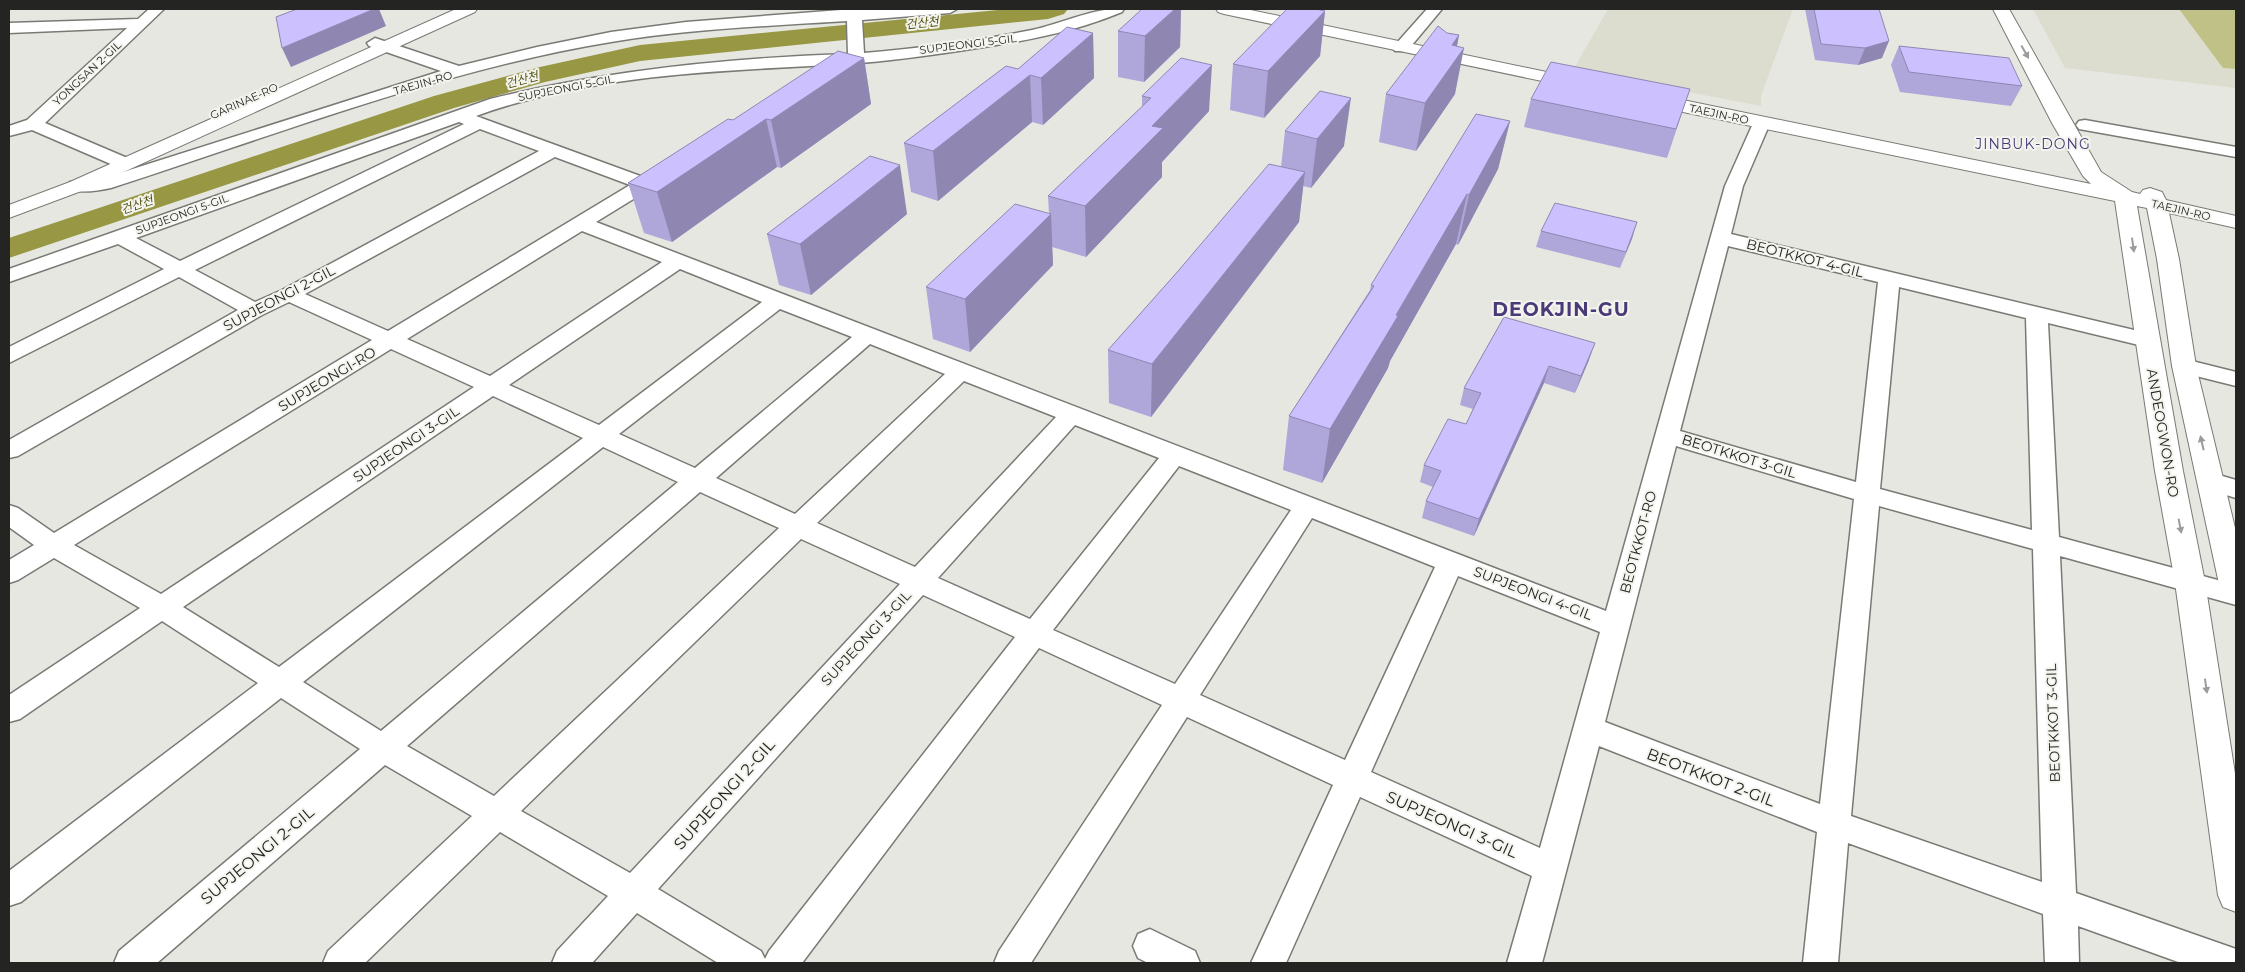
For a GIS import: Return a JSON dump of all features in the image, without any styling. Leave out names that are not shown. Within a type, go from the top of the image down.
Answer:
[{"type":"street","points":[[16,43],[59,9]]},
{"type":"street","name":"YONGSAN 2-GIL","points":[[33,124],[157,9]]},
{"type":"street","name":"GARINAE-RO","points":[[380,45],[451,9]]},
{"type":"street","name":"GARINAE-RO","points":[[9,201],[120,161],[380,45],[469,9]]},
{"type":"street","name":"TAEJIN-RO","points":[[77,186],[85,187],[104,184],[419,83],[532,52],[605,37],[776,14],[854,16],[950,9]]},
{"type":"street","name":"SUPJEONGI 5-GIL","points":[[9,276],[458,116],[496,103],[553,88],[633,74],[854,55],[1042,34],[1088,22],[1118,9]]},
{"type":"street","points":[[1224,9],[1401,48],[1598,88]]},
{"type":"street","points":[[1401,48],[1435,9]]},
{"type":"street","points":[[2001,9],[2093,176],[2126,197]]},
{"type":"street","points":[[2020,9],[2116,178],[2156,201],[2163,229],[2184,366],[2212,482],[2236,594]]},
{"type":"street","points":[[814,79],[854,55],[854,16]]},
{"type":"street","name":"YONGSAN 2-GIL","points":[[9,28],[141,23]]},
{"type":"street","points":[[380,45],[459,72]]},
{"type":"street","name":"TAEJIN-RO","points":[[1627,94],[2126,197],[2156,201],[2231,218]]},
{"type":"street","points":[[458,116],[645,184]]},
{"type":"street","points":[[9,356],[478,123]]},
{"type":"street","name":"BEOTKKOT-RO","points":[[1525,963],[1734,186],[1761,123]]},
{"type":"street","points":[[9,131],[33,124],[120,161]]},
{"type":"street","points":[[2085,125],[2236,152]]},
{"type":"street","name":"SUPJEONGI 2-GIL","points":[[9,450],[254,310],[289,294],[553,151]]},
{"type":"street","points":[[2052,182],[2053,172],[2083,159]]},
{"type":"street","name":"GARINAE-RO","points":[[9,212],[77,186],[120,161]]},
{"type":"street","name":"SUPJEONGI-RO","points":[[9,573],[679,163]]},
{"type":"street","name":"ANDEOGWON-RO","points":[[2126,197],[2147,340],[2190,582],[2236,895]]},
{"type":"street","points":[[2163,229],[2197,223],[2222,225],[2231,218]]},
{"type":"street","name":"SUPJEONGI 4-GIL","points":[[580,223],[1616,626]]},
{"type":"street","points":[[120,237],[254,310]]},
{"type":"street","name":"BEOTKKOT 4-GIL","points":[[1720,238],[2147,340]]},
{"type":"street","name":"SUPJEONGI 3-GIL","points":[[161,607],[678,261]]},
{"type":"street","points":[[1820,963],[1889,279]]},
{"type":"street","name":"SUPJEONGI 3-GIL","points":[[289,294],[1551,869]]},
{"type":"street","points":[[17,884],[778,300]]},
{"type":"street","name":"BEOTKKOT 3-GIL","points":[[2036,315],[2060,903]]},
{"type":"street","points":[[697,480],[867,334]]},
{"type":"street","points":[[2184,366],[2236,379]]},
{"type":"street","points":[[340,963],[962,371]]},
{"type":"street","name":"SUPJEONGI 3-GIL","points":[[814,695],[1072,414]]},
{"type":"street","name":"BEOTKKOT 3-GIL","points":[[1667,435],[1867,494],[2236,594]]},
{"type":"street","points":[[781,963],[941,752],[1176,454]]},
{"type":"street","name":"SUPJEONGI 2-GIL","points":[[131,963],[697,480]]},
{"type":"street","points":[[2212,482],[2236,489]]},
{"type":"street","points":[[1011,963],[1307,506]]},
{"type":"street","points":[[9,514],[54,546],[161,607],[383,748],[634,893],[749,963]]},
{"type":"street","points":[[1268,963],[1451,561]]},
{"type":"street","points":[[9,710],[161,607]]},
{"type":"street","name":"SUPJEONGI 2-GIL","points":[[569,963],[814,695]]},
{"type":"street","name":"BEOTKKOT 2-GIL","points":[[1589,729],[1834,824],[2228,963]]},
{"type":"street","points":[[2060,903],[2062,963]]},
{"type":"street","points":[[1150,946],[1182,963]]},
{"type":"shaded area","points":[[1608,9],[1793,9],[1761,96],[1761,106],[1573,70]]},
{"type":"shaded area","points":[[2033,9],[2236,9],[2236,88],[2065,68]]},
{"type":"green space","points":[[2179,9],[2236,9],[2236,69],[2223,68]]},
{"type":"building","points":[[297,9],[374,9],[282,48],[276,17]]},
{"type":"building","points":[[1142,9],[1175,9],[1145,36],[1118,31]]},
{"type":"building","points":[[1287,9],[1316,9],[1325,11],[1268,71],[1233,64]]},
{"type":"building","points":[[1814,9],[1879,9],[1889,41],[1865,48],[1821,44]]},
{"type":"building","points":[[1438,26],[1447,33],[1459,35],[1452,45],[1464,48],[1425,103],[1386,94]]},
{"type":"building","points":[[1067,27],[1093,33],[1041,78],[1030,75],[933,151],[904,143],[1006,66],[1018,69]]},
{"type":"building","points":[[1899,46],[2009,58],[2022,86],[1909,72]]},
{"type":"building","points":[[838,51],[864,58],[771,120],[766,119],[657,192],[628,183],[728,119],[733,120]]},
{"type":"building","points":[[1181,58],[1212,65],[1152,126],[1163,128],[1085,206],[1048,196],[1151,98],[1142,96]]},
{"type":"building","points":[[1551,62],[1690,89],[1676,129],[1531,99]]},
{"type":"building","points":[[1320,91],[1351,98],[1317,139],[1285,131]]},
{"type":"building","points":[[1476,114],[1510,121],[1469,195],[1467,194],[1396,315],[1398,316],[1330,429],[1289,416],[1374,286],[1371,285]]},
{"type":"building","points":[[870,156],[900,165],[800,244],[767,234]]},
{"type":"building","points":[[1269,164],[1305,172],[1152,364],[1108,350],[1179,270]]},
{"type":"building","points":[[1555,203],[1637,222],[1626,252],[1541,231]]},
{"type":"building","points":[[1015,204],[1051,214],[965,299],[926,287]]},
{"type":"building","points":[[1504,317],[1595,343],[1581,376],[1549,366],[1479,519],[1426,501],[1441,471],[1424,465],[1448,419],[1466,424],[1481,393],[1464,388]]},
{"type":"waterway","name":"건산천","points":[[9,248],[444,102],[540,75],[640,53],[1048,12],[1056,9]]},
{"type":"district","name":"JINBUK-DONG","points":[[2033,144]]},
{"type":"district","name":"DEOKJIN-GU","points":[[1561,309]]}]
